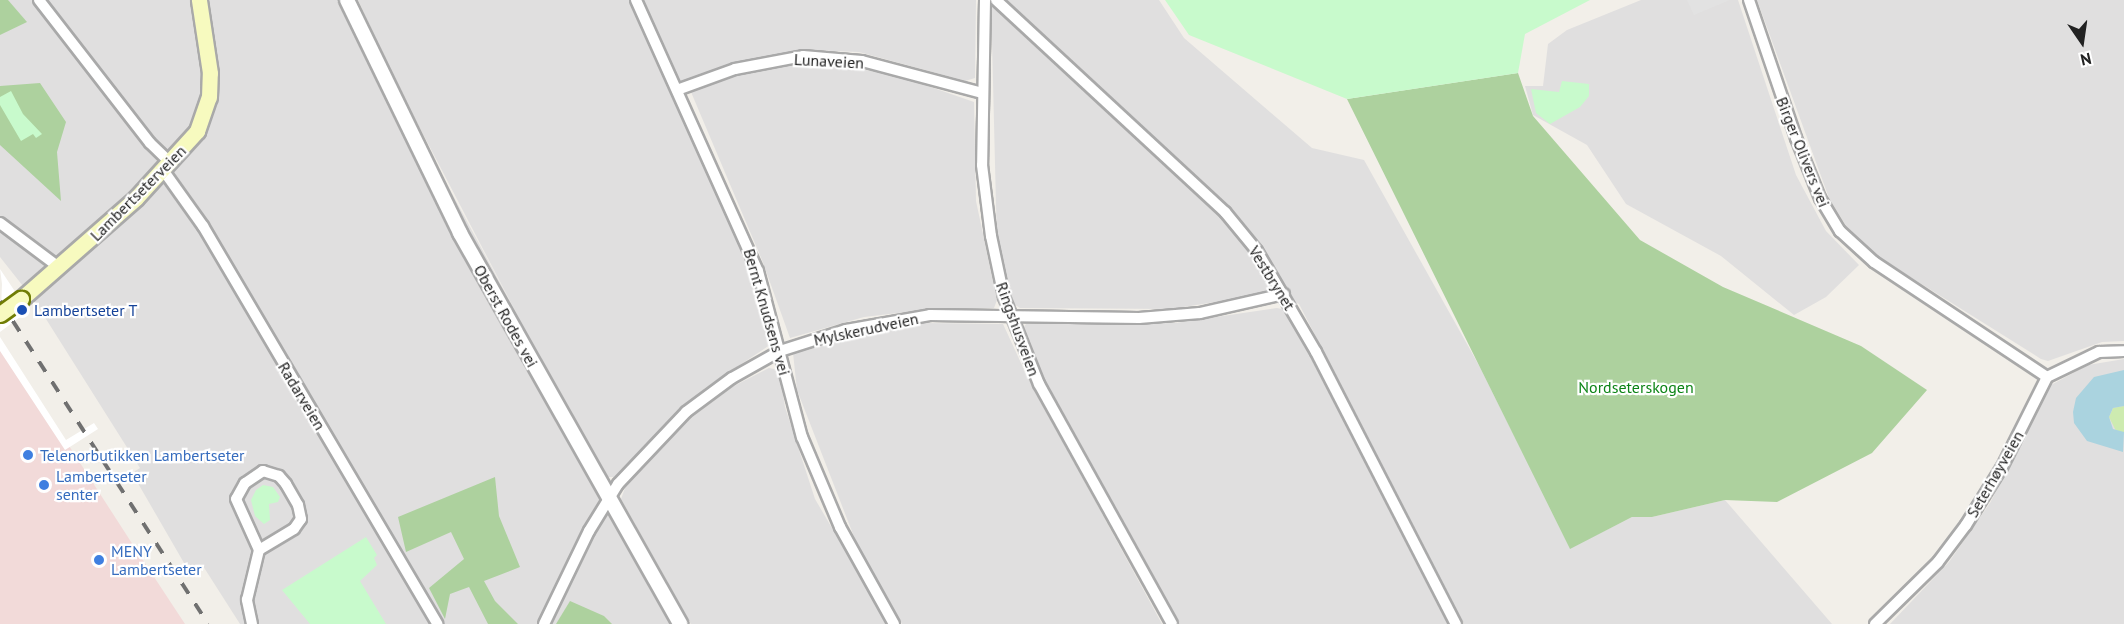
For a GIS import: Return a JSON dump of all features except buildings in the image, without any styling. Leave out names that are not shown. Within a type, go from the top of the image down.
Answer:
[{"type":"main road","name":"Lambertseterveien","points":[[0,314],[60,268],[167,166],[197,131],[209,97],[210,73],[199,0]]},
{"type":"street","name":"Radarveien","points":[[39,0],[167,166],[437,624]]},
{"type":"street","name":"Oberst Rodes vei","points":[[347,0],[460,233],[680,624]]},
{"type":"street","name":"Bernt Knudsens vei","points":[[636,0],[758,271],[802,437],[840,527],[894,624]]},
{"type":"street","name":"Ringshusveien","points":[[985,0],[982,93],[985,197],[1010,314],[1039,384],[1172,624]]},
{"type":"street","name":"Vestbrynet","points":[[996,0],[1225,212],[1284,294],[1456,624]]},
{"type":"street","name":"Birger Olivers vei","points":[[1749,0],[1796,138],[1820,198],[1840,231],[1874,262],[2047,377]]},
{"type":"street","name":"Lunaveien","points":[[677,90],[735,69],[803,56],[862,61],[982,93]]},
{"type":"street","points":[[0,223],[60,268]]},
{"type":"street","name":"Mylskerudveien","points":[[544,624],[609,498],[660,437],[686,412],[732,378],[780,351],[846,330],[910,318],[1010,314],[1139,318],[1200,312],[1284,294]]},
{"type":"street","points":[[2047,377],[2099,352],[2124,351]]},
{"type":"street","name":"Seterhøyveien","points":[[1875,624],[1938,562],[1966,525],[2002,467],[2047,377]]},
{"type":"street","points":[[252,624],[248,600],[259,550],[236,499],[244,483],[263,471],[279,476],[286,484],[301,519],[294,529],[259,550]]},
{"type":"shaded area","points":[[0,0],[354,0],[386,71],[519,318],[399,88],[358,0],[629,0],[752,270],[773,343],[705,388],[615,477],[608,477],[560,393],[688,624],[240,624],[203,566],[191,575],[132,473],[140,468],[34,300],[0,257]]},
{"type":"shaded area","points":[[644,0],[976,0],[975,78],[965,81],[859,52],[808,50],[732,64],[680,82]]},
{"type":"shaded area","points":[[991,0],[1159,0],[1184,38],[1312,148],[1364,160],[1481,369],[1570,548],[1632,517],[1652,517],[1725,500],[1832,624],[1464,624],[1299,304],[1272,293],[1171,309],[1020,308],[1012,303],[997,246]]},
{"type":"shaded area","points":[[1641,0],[1738,0],[1796,175],[1826,231],[1859,265],[1826,297],[1794,315],[1721,256],[1626,204],[1587,145],[1533,115],[1525,86],[1543,86],[1548,44],[1567,30]]},
{"type":"shaded area","points":[[1687,0],[1730,0],[1694,15]]},
{"type":"shaded area","points":[[1757,0],[2124,0],[2124,341],[2102,342],[2048,361],[2041,359],[1872,253],[1848,229],[1829,198]]},
{"type":"shaded area","points":[[827,63],[899,76],[974,102],[976,201],[997,300],[994,308],[940,308],[864,317],[790,338],[762,260],[691,92],[759,67]]},
{"type":"shaded area","points":[[1277,308],[1286,310],[1450,624],[1180,624],[1031,356],[1023,328],[1026,324],[1175,323]]},
{"type":"shaded area","points":[[923,323],[1003,324],[1027,376],[1162,624],[902,624],[860,552],[797,390],[793,353],[858,334]]},
{"type":"shaded area","name":"Lambertseter senter","points":[[0,339],[135,548],[185,624],[0,624]]},
{"type":"shaded area","points":[[2124,359],[2124,624],[1890,624],[1949,562],[1990,503],[2049,386],[2088,365]]},
{"type":"shaded area","points":[[769,368],[779,370],[785,407],[815,499],[888,624],[691,624],[621,499],[625,488],[645,462],[691,418],[732,387]]},
{"type":"green space","points":[[0,0],[8,0],[27,22],[0,35]]},
{"type":"green space","points":[[1165,0],[1590,0],[1525,34],[1518,73],[1347,99],[1189,35]]},
{"type":"green space","name":"Nordseterskogen","points":[[1518,73],[1533,116],[1640,240],[1723,287],[1861,346],[1927,390],[1872,453],[1777,502],[1725,500],[1652,517],[1632,517],[1570,549],[1347,99]]},
{"type":"green space","points":[[1562,81],[1589,84],[1589,96],[1580,107],[1550,124],[1536,113],[1531,89],[1559,92]]},
{"type":"green space","points":[[40,83],[66,122],[57,152],[61,201],[0,145],[0,86]]},
{"type":"green space","points":[[11,91],[23,114],[42,134],[36,138],[33,134],[21,141],[0,105],[0,97]]},
{"type":"green space","points":[[2124,406],[2124,432],[2117,433],[2109,417],[2113,408]]},
{"type":"green space","points":[[495,477],[499,516],[520,567],[484,581],[495,601],[518,624],[488,624],[469,587],[450,594],[445,619],[429,588],[464,559],[451,532],[406,552],[398,517]]},
{"type":"green space","points":[[263,485],[273,487],[280,497],[278,502],[269,504],[270,520],[264,524],[255,516],[251,500],[256,490]]},
{"type":"green space","points":[[366,537],[377,555],[374,558],[377,565],[360,581],[386,624],[310,624],[282,590]]},
{"type":"green space","points":[[570,601],[604,616],[612,624],[556,624]]},
{"type":"water","points":[[2124,370],[2124,406],[2113,408],[2109,417],[2113,429],[2124,432],[2123,452],[2087,441],[2074,423],[2073,412],[2076,398],[2094,377]]},
{"type":"pier","points":[[0,269],[28,311],[0,332],[2,284]]},
{"type":"pier","points":[[0,337],[66,440],[94,423],[98,429],[65,450],[0,351]]},
{"type":"railway","points":[[0,301],[208,624]]},
{"type":"place","name":"Lambertseter T","points":[[22,310]]},
{"type":"place","name":"Telenorbutikken Lambertseter","points":[[28,455]]},
{"type":"place","name":"Lambertseter senter","points":[[44,485]]},
{"type":"place","name":"MENY Lambertseter","points":[[99,560]]}]
